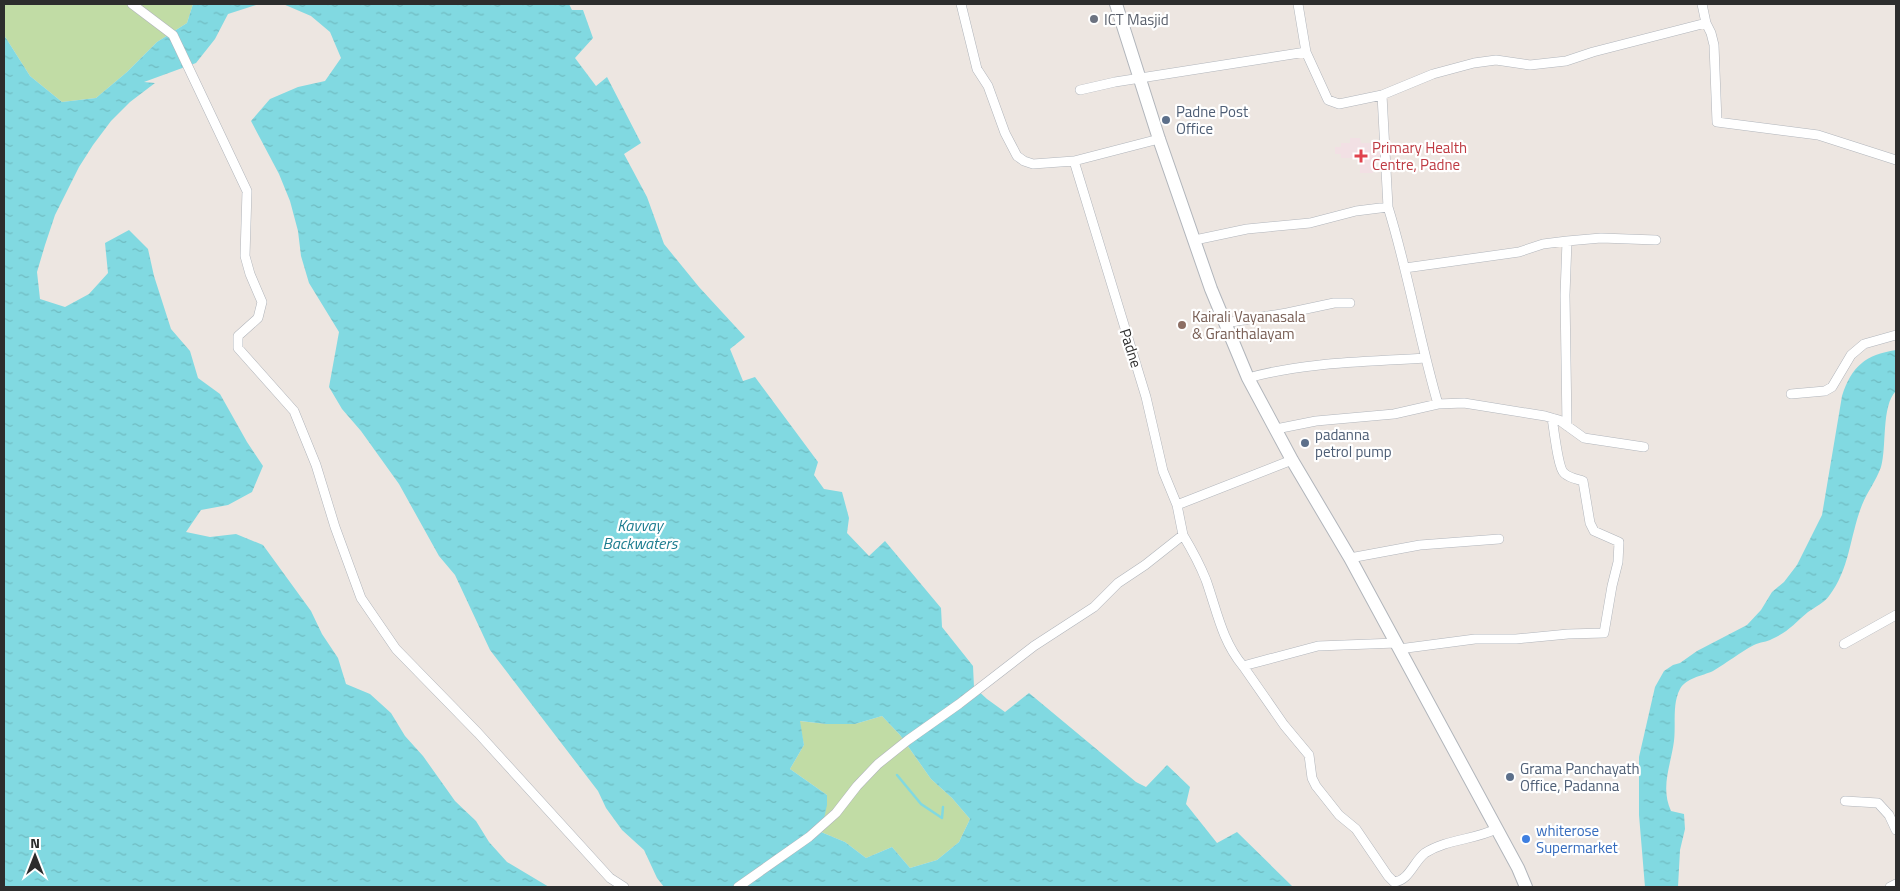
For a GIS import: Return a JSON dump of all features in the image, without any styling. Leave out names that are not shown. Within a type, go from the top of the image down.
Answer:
[{"type":"main road","points":[[1116,4],[1159,139],[1211,289],[1248,378],[1292,460],[1350,558],[1518,868],[1526,887]]},
{"type":"street","points":[[132,4],[173,36],[247,191],[245,256],[250,274],[262,302],[258,318],[238,336],[238,348],[294,411],[316,465],[335,527],[361,598],[396,649],[478,733],[610,878],[624,887]]},
{"type":"street","points":[[961,4],[977,69],[988,86],[1005,134],[1017,156],[1024,161],[1033,164],[1074,161],[1159,139]]},
{"type":"street","points":[[1298,4],[1306,52],[1328,100],[1339,104],[1382,95],[1432,74],[1474,63],[1496,60],[1530,65],[1566,61],[1593,52],[1706,23]]},
{"type":"street","points":[[1702,4],[1714,45],[1717,122],[1818,135],[1896,160]]},
{"type":"street","points":[[1080,90],[1306,52]]},
{"type":"street","points":[[1382,95],[1388,206],[1438,404]]},
{"type":"street","name":"Padne","points":[[1074,161],[1146,396],[1162,471],[1176,505],[1183,535],[1205,578],[1222,631],[1233,654],[1279,718],[1309,755],[1312,778],[1316,786],[1339,815],[1356,829],[1394,882],[1399,882],[1406,877],[1418,859],[1426,853],[1461,839],[1496,829]]},
{"type":"street","points":[[1195,240],[1247,229],[1310,223],[1356,211],[1388,206]]},
{"type":"street","points":[[1405,268],[1518,252],[1543,244],[1567,241],[1601,238],[1656,240]]},
{"type":"street","points":[[1566,426],[1564,295],[1567,241]]},
{"type":"street","points":[[1224,323],[1334,303],[1350,303]]},
{"type":"street","points":[[1791,394],[1825,391],[1832,387],[1851,355],[1864,344],[1896,335]]},
{"type":"street","points":[[1248,378],[1271,372],[1331,364],[1425,358]]},
{"type":"street","points":[[1276,429],[1300,424],[1394,414],[1438,404],[1464,403],[1552,418],[1584,438],[1644,447]]},
{"type":"street","points":[[1243,666],[1318,646],[1397,646],[1475,639],[1516,639],[1604,633],[1618,562],[1618,542],[1594,531],[1583,481],[1567,476],[1562,472],[1558,463],[1552,418]]},
{"type":"street","points":[[1176,505],[1292,460]]},
{"type":"street","points":[[738,887],[809,837],[836,813],[857,786],[878,764],[1004,668],[1094,607],[1118,583],[1183,535]]},
{"type":"street","points":[[1350,558],[1420,544],[1499,540]]},
{"type":"street","points":[[1844,644],[1896,615]]},
{"type":"street","points":[[1844,801],[1878,803],[1888,815],[1896,830]]},
{"type":"street","points":[[1890,887],[1896,884]]},
{"type":"shaded area","name":"Primary Health Centre, Padne","points":[[1350,138],[1360,138],[1361,143],[1377,143],[1377,141],[1382,141],[1382,158],[1377,158],[1376,164],[1373,165],[1373,173],[1360,173],[1360,158],[1341,158],[1341,154],[1335,154],[1335,147],[1341,147],[1341,143],[1350,143]]},
{"type":"green space","points":[[4,4],[193,4],[187,23],[157,42],[127,72],[96,98],[62,102],[30,76],[4,35]]},
{"type":"green space","points":[[882,716],[900,735],[931,779],[952,798],[970,819],[959,842],[937,860],[910,868],[892,847],[866,858],[845,842],[821,832],[827,795],[790,769],[804,745],[799,721],[826,724],[855,724]]},
{"type":"water","points":[[193,4],[283,4],[256,5],[228,14],[215,39],[196,63],[144,82],[155,83],[130,102],[111,121],[79,167],[55,215],[37,272],[40,299],[65,307],[89,294],[108,273],[105,243],[129,230],[148,249],[154,276],[171,329],[190,351],[198,378],[220,394],[263,466],[252,492],[228,505],[201,510],[186,532],[210,537],[236,534],[263,545],[311,611],[322,634],[338,658],[346,684],[370,694],[391,713],[405,736],[423,756],[455,801],[476,821],[489,842],[507,862],[549,887],[4,887],[4,35],[30,76],[62,102],[96,98],[127,72],[157,42],[187,23]]},
{"type":"water","name":"Kavvay Backwaters","points":[[283,4],[569,4],[572,10],[583,10],[593,38],[575,58],[596,86],[607,77],[641,143],[624,154],[647,197],[664,244],[699,287],[745,337],[730,349],[743,381],[755,377],[818,462],[814,475],[824,489],[842,492],[849,518],[847,533],[869,556],[885,541],[941,608],[942,627],[973,666],[974,687],[987,699],[1005,712],[1029,693],[1136,782],[1146,787],[1167,765],[1190,787],[1186,804],[1217,843],[1237,832],[1292,886],[664,887],[657,878],[644,850],[622,830],[606,808],[598,791],[490,650],[455,575],[439,556],[399,484],[361,431],[342,409],[329,387],[339,332],[309,283],[301,256],[298,231],[290,201],[279,174],[251,121],[270,99],[298,87],[325,81],[341,58],[330,32],[311,16]],"holes":[[[882,716],[900,735],[931,779],[952,798],[970,819],[959,842],[937,860],[910,868],[892,847],[866,858],[845,842],[821,832],[827,805],[827,795],[790,769],[804,745],[800,721],[826,724],[855,724]]]},
{"type":"water","points":[[1896,350],[1896,391],[1891,398],[1886,416],[1881,467],[1862,505],[1846,563],[1836,586],[1825,601],[1808,612],[1783,633],[1770,640],[1756,644],[1713,671],[1686,682],[1680,689],[1676,701],[1674,741],[1666,785],[1666,793],[1671,811],[1684,814],[1685,829],[1680,850],[1678,887],[1645,887],[1639,815],[1639,757],[1655,687],[1664,671],[1747,625],[1761,610],[1772,592],[1784,582],[1797,565],[1822,515],[1842,396],[1850,377],[1868,359]]},
{"type":"waterway","points":[[897,775],[921,804],[942,818],[943,807]]},
{"type":"place","name":"ICT Masjid","points":[[1094,19]]},
{"type":"place","name":"Padne Post Office","points":[[1166,120]]},
{"type":"place","name":"Primary Health Centre, Padne","points":[[1361,156]]},
{"type":"place","name":"Kairali Vayanasala & Granthalayam","points":[[1182,325]]},
{"type":"place","name":"padanna petrol pump","points":[[1305,443]]},
{"type":"place","name":"Grama Panchayath Office, Padanna","points":[[1510,777]]},
{"type":"place","name":"whiterose Supermarket","points":[[1526,839]]}]
